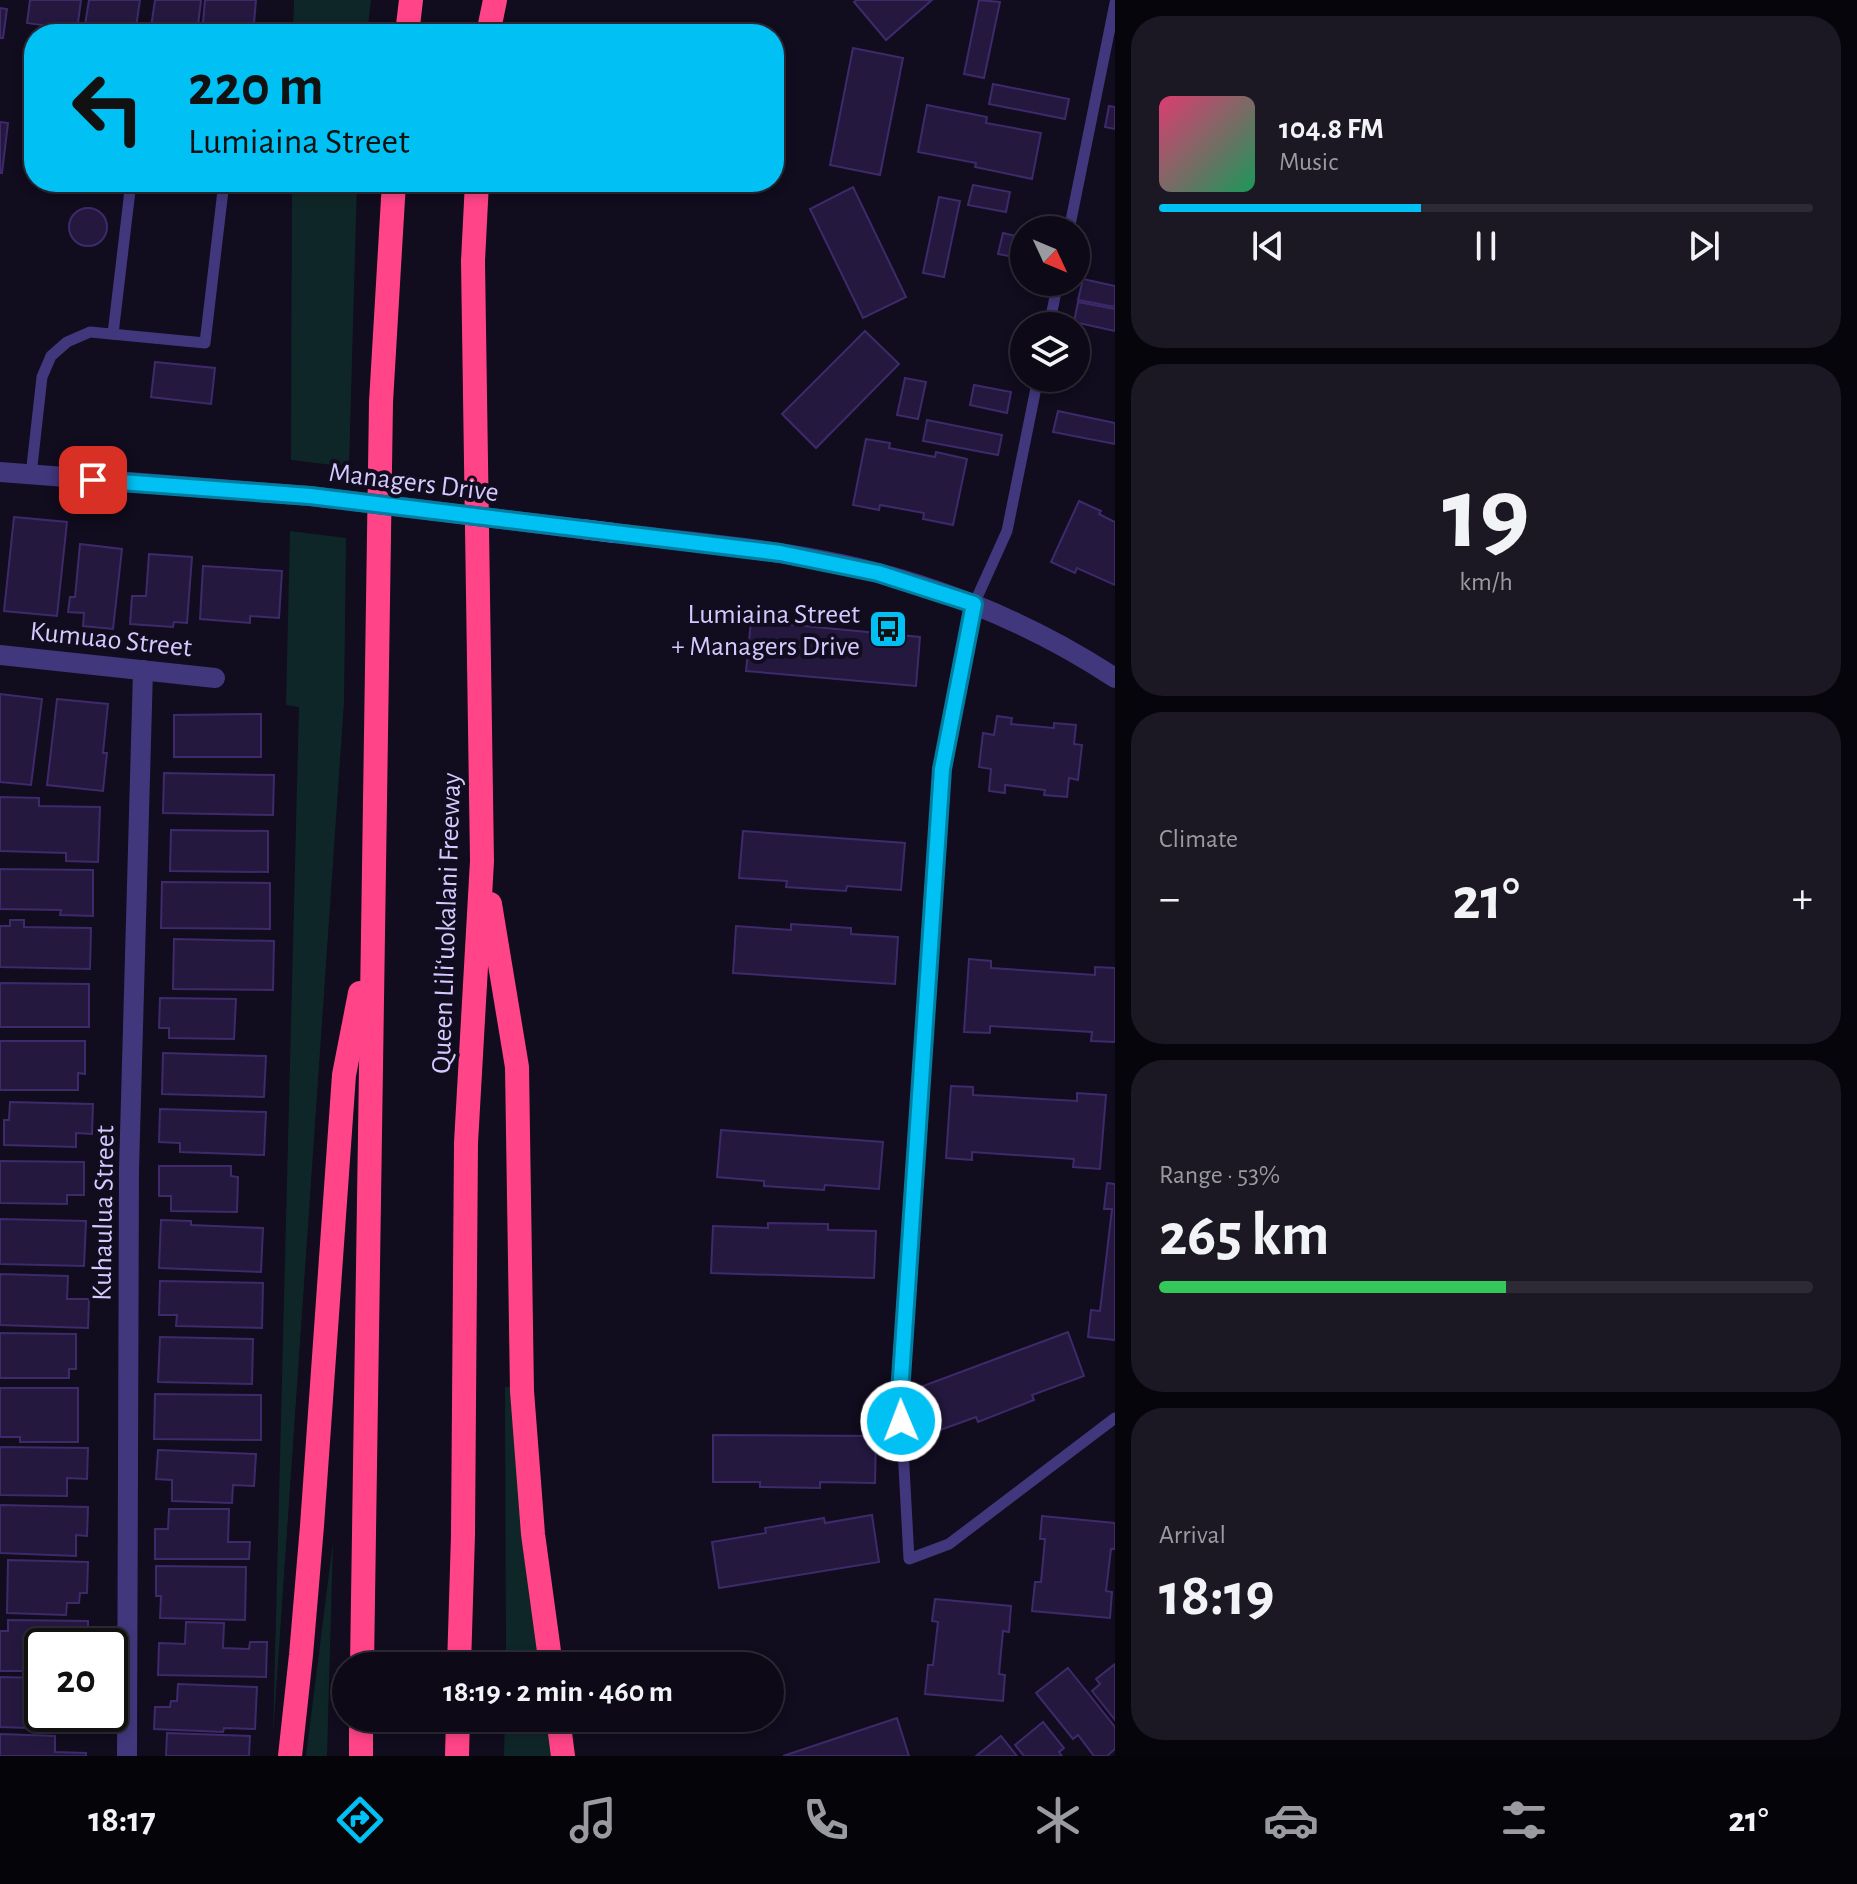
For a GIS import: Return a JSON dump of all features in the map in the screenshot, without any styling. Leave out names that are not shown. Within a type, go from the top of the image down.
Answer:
[{"type":"highway","points":[[408,24],[411,0]]},
{"type":"highway","points":[[490,24],[495,0]]},
{"type":"highway","points":[[362,1652],[381,402],[393,192]]},
{"type":"highway","name":"Queen Liliʻuokalani Freeway","points":[[459,1652],[466,1143],[482,861],[473,261],[476,192]]},
{"type":"highway","points":[[482,861],[517,1067],[522,1391],[533,1534],[549,1652]]},
{"type":"highway","points":[[290,1756],[301,1655],[344,1075],[372,932]]},
{"type":"highway","points":[[361,1732],[361,1756]]},
{"type":"highway","points":[[457,1756],[458,1732]]},
{"type":"highway","points":[[560,1732],[563,1756]]},
{"type":"main road","points":[[582,529],[614,533]]},
{"type":"street","name":"Managers Drive","points":[[0,472],[310,496],[582,529]]},
{"type":"street","points":[[614,533],[823,560],[878,573],[974,604],[1033,632],[1115,678]]},
{"type":"street","name":"Kumuao Street","points":[[0,655],[215,678]]},
{"type":"street","name":"Kuhaulua Street","points":[[127,1756],[129,1170],[143,670]]},
{"type":"lane","points":[[1072,216],[1115,3]]},
{"type":"lane","points":[[113,334],[130,192]]},
{"type":"lane","points":[[31,475],[42,377],[51,356],[67,342],[90,332],[205,343],[223,192]]},
{"type":"lane","points":[[1035,392],[1007,531],[974,604],[941,779],[900,1393],[909,1559],[949,1544],[1115,1418]]},
{"type":"green space","points":[[294,0],[371,0],[368,24],[293,24]]},
{"type":"green space","points":[[292,192],[357,192],[349,467],[291,460]]},
{"type":"green space","points":[[290,531],[346,538],[344,702],[273,1735],[299,707],[286,705]]},
{"type":"green space","points":[[505,1387],[512,1387],[540,1652],[506,1652]]},
{"type":"green space","points":[[333,1542],[327,1756],[306,1756]]},
{"type":"green space","points":[[505,1732],[550,1732],[553,1756],[504,1756]]},
{"type":"building","points":[[30,0],[81,0],[78,24],[27,23]]},
{"type":"building","points":[[89,0],[140,0],[136,24],[85,24]]},
{"type":"building","points":[[155,0],[201,0],[198,24],[151,24]]},
{"type":"building","points":[[205,0],[256,0],[254,24],[203,24]]},
{"type":"building","points":[[932,0],[886,40],[854,2]]},
{"type":"building","points":[[979,0],[1000,2],[984,78],[964,74]]},
{"type":"building","points":[[0,8],[7,9],[3,38],[0,38]]},
{"type":"building","points":[[853,48],[903,58],[880,175],[830,165]]},
{"type":"building","points":[[993,84],[1069,99],[1065,119],[989,104]]},
{"type":"building","points":[[927,105],[987,117],[986,123],[1041,133],[1032,179],[975,167],[976,163],[918,152]]},
{"type":"building","points":[[1109,106],[1115,107],[1115,129],[1105,127]]},
{"type":"building","points":[[0,122],[8,123],[2,173],[0,173]]},
{"type":"building","points":[[973,185],[1010,192],[1006,212],[968,205]]},
{"type":"building","points":[[853,187],[906,297],[863,318],[810,209]]},
{"type":"building","points":[[939,197],[960,201],[944,277],[923,273]]},
{"type":"building","points":[[88,208],[102,213],[107,227],[102,241],[88,246],[74,241],[69,227],[74,213]]},
{"type":"building","points":[[1003,233],[1010,235],[1010,256],[998,254]]},
{"type":"building","points":[[1090,281],[1115,286],[1115,307],[1078,300],[1079,296],[1090,296]]},
{"type":"building","points":[[1078,302],[1115,309],[1115,331],[1090,326],[1090,312],[1076,312]]},
{"type":"building","points":[[865,331],[899,364],[816,448],[782,414]]},
{"type":"building","points":[[155,362],[215,368],[211,404],[151,397]]},
{"type":"building","points":[[905,378],[926,382],[918,419],[897,415]]},
{"type":"building","points":[[974,385],[1011,392],[1007,413],[970,405]]},
{"type":"building","points":[[1058,411],[1115,423],[1115,444],[1053,432]]},
{"type":"building","points":[[927,420],[1002,435],[998,455],[923,441]]},
{"type":"building","points":[[866,439],[890,443],[889,448],[935,457],[936,452],[967,459],[953,525],[923,519],[924,513],[880,505],[879,510],[853,505]]},
{"type":"building","points":[[1079,501],[1101,511],[1099,514],[1115,522],[1115,585],[1077,568],[1075,573],[1051,562]]},
{"type":"building","points":[[14,517],[67,522],[57,616],[4,611]]},
{"type":"building","points":[[80,544],[122,549],[113,629],[83,626],[84,613],[68,612],[70,597],[75,597]]},
{"type":"building","points":[[149,554],[192,557],[187,623],[174,622],[173,627],[130,624],[132,596],[146,596]]},
{"type":"building","points":[[203,566],[282,571],[279,618],[250,616],[250,623],[200,619]]},
{"type":"building","points":[[751,621],[920,637],[916,686],[746,671]]},
{"type":"building","points":[[0,694],[42,699],[31,785],[0,782]]},
{"type":"building","points":[[57,699],[108,704],[103,791],[47,785]]},
{"type":"building","points":[[261,714],[261,757],[174,757],[174,715]]},
{"type":"building","points":[[997,716],[1012,718],[1011,724],[1054,728],[1054,723],[1076,725],[1074,744],[1082,745],[1078,780],[1069,778],[1067,797],[1044,795],[1045,790],[1005,785],[1005,793],[989,791],[991,769],[979,767],[983,733],[994,735]]},
{"type":"building","points":[[164,773],[274,775],[273,815],[163,813]]},
{"type":"building","points":[[0,797],[39,798],[39,806],[100,807],[98,862],[66,861],[66,853],[0,851]]},
{"type":"building","points":[[171,830],[268,831],[268,872],[170,871]]},
{"type":"building","points":[[743,831],[905,843],[901,890],[847,886],[846,891],[786,887],[787,881],[739,878]]},
{"type":"building","points":[[0,869],[93,870],[93,916],[60,915],[61,910],[0,909]]},
{"type":"building","points":[[162,882],[270,883],[270,929],[161,928]]},
{"type":"building","points":[[10,920],[24,920],[24,927],[91,928],[90,969],[0,967],[0,926],[10,926]]},
{"type":"building","points":[[791,924],[851,928],[851,934],[898,937],[895,984],[733,973],[736,926],[791,930]]},
{"type":"building","points":[[174,939],[274,941],[273,990],[173,989]]},
{"type":"building","points":[[969,959],[991,961],[991,968],[1095,975],[1095,967],[1115,968],[1115,1042],[1091,1041],[1092,1032],[990,1026],[990,1033],[964,1032]]},
{"type":"building","points":[[0,983],[89,984],[89,1027],[0,1027]]},
{"type":"building","points":[[160,998],[236,999],[234,1039],[169,1038],[169,1028],[159,1028]]},
{"type":"building","points":[[0,1041],[85,1041],[85,1074],[78,1073],[78,1090],[0,1090]]},
{"type":"building","points":[[163,1053],[266,1056],[264,1097],[162,1094]]},
{"type":"building","points":[[951,1086],[973,1087],[973,1095],[1077,1101],[1077,1093],[1106,1095],[1100,1169],[1073,1167],[1074,1159],[972,1152],[972,1160],[946,1158]]},
{"type":"building","points":[[10,1102],[93,1104],[92,1134],[76,1133],[76,1147],[4,1145],[4,1120],[9,1120]]},
{"type":"building","points":[[160,1109],[266,1112],[264,1155],[180,1152],[180,1143],[159,1142]]},
{"type":"building","points":[[721,1130],[883,1142],[879,1189],[825,1185],[824,1190],[764,1186],[764,1181],[717,1177]]},
{"type":"building","points":[[0,1161],[84,1162],[84,1195],[67,1195],[67,1204],[0,1203]]},
{"type":"building","points":[[159,1166],[231,1166],[231,1176],[238,1177],[237,1212],[171,1211],[171,1196],[159,1196]]},
{"type":"building","points":[[1107,1183],[1115,1184],[1115,1340],[1088,1337],[1091,1310],[1100,1311],[1112,1209],[1104,1209]]},
{"type":"building","points":[[0,1219],[86,1221],[84,1266],[0,1264]]},
{"type":"building","points":[[161,1220],[191,1221],[191,1225],[263,1228],[261,1272],[159,1268]]},
{"type":"building","points":[[768,1223],[828,1224],[828,1230],[876,1231],[874,1278],[711,1273],[713,1226],[768,1228]]},
{"type":"building","points":[[0,1274],[68,1276],[67,1299],[89,1299],[88,1328],[0,1325]]},
{"type":"building","points":[[160,1281],[263,1283],[262,1328],[176,1326],[177,1315],[159,1315]]},
{"type":"building","points":[[1068,1332],[1084,1376],[1032,1395],[1034,1400],[978,1422],[976,1417],[932,1433],[915,1389]]},
{"type":"building","points":[[0,1333],[76,1334],[76,1369],[69,1369],[69,1378],[0,1378]]},
{"type":"building","points":[[160,1337],[253,1339],[252,1384],[158,1382]]},
{"type":"building","points":[[0,1388],[78,1388],[78,1442],[20,1442],[20,1437],[0,1437]]},
{"type":"building","points":[[155,1394],[261,1395],[261,1440],[154,1439]]},
{"type":"building","points":[[713,1435],[876,1436],[875,1483],[820,1482],[820,1488],[760,1487],[760,1482],[713,1482]]},
{"type":"building","points":[[0,1447],[88,1448],[87,1479],[67,1478],[67,1496],[0,1495]]},
{"type":"building","points":[[158,1450],[256,1454],[254,1486],[233,1485],[232,1503],[172,1501],[172,1480],[156,1479]]},
{"type":"building","points":[[0,1505],[88,1507],[87,1536],[76,1535],[76,1556],[0,1553]]},
{"type":"building","points":[[169,1509],[229,1509],[228,1542],[250,1542],[249,1559],[155,1559],[155,1529],[168,1529]]},
{"type":"building","points":[[872,1515],[879,1562],[719,1588],[712,1542],[766,1533],[765,1528],[824,1518],[825,1523]]},
{"type":"building","points":[[1042,1516],[1115,1523],[1115,1549],[1111,1549],[1106,1591],[1112,1592],[1110,1618],[1032,1611],[1035,1582],[1041,1582],[1045,1539],[1040,1539]]},
{"type":"building","points":[[8,1560],[88,1562],[87,1593],[80,1593],[79,1603],[67,1603],[66,1615],[7,1613]]},
{"type":"building","points":[[156,1566],[246,1567],[245,1620],[160,1618],[161,1596],[156,1596]]},
{"type":"building","points":[[935,1599],[1011,1606],[1009,1632],[1003,1631],[999,1674],[1005,1675],[1003,1701],[925,1694],[928,1665],[933,1665],[938,1622],[932,1621]]},
{"type":"building","points":[[8,1620],[88,1621],[88,1628],[24,1628],[24,1671],[0,1671],[0,1631],[8,1631]]},
{"type":"building","points":[[186,1622],[224,1623],[223,1648],[249,1649],[250,1642],[267,1642],[266,1677],[158,1675],[159,1643],[185,1644]]},
{"type":"building","points":[[1115,1664],[1115,1720],[1092,1691],[1100,1684],[1096,1679]]},
{"type":"building","points":[[1068,1668],[1115,1727],[1115,1749],[1107,1756],[1094,1756],[1078,1735],[1073,1739],[1036,1693]]},
{"type":"building","points":[[0,1677],[24,1678],[24,1728],[0,1727]]},
{"type":"building","points":[[178,1684],[257,1687],[255,1729],[224,1728],[223,1732],[154,1729],[155,1707],[170,1707],[171,1701],[177,1701]]},
{"type":"building","points":[[897,1718],[909,1756],[783,1756]]},
{"type":"building","points":[[1043,1722],[1064,1748],[1059,1752],[1062,1756],[1024,1756],[1015,1745]]},
{"type":"building","points":[[167,1733],[250,1736],[249,1756],[166,1756]]},
{"type":"building","points":[[0,1734],[55,1736],[55,1752],[86,1753],[86,1756],[0,1756]]},
{"type":"building","points":[[1001,1736],[1017,1756],[976,1756]]},
{"type":"place","name":"Lumiaina Street + Managers Drive","points":[[888,629]]},
{"type":"route","points":[[93,480],[310,496],[780,553],[878,573],[974,604],[942,769],[900,1393],[901,1421]]}]
